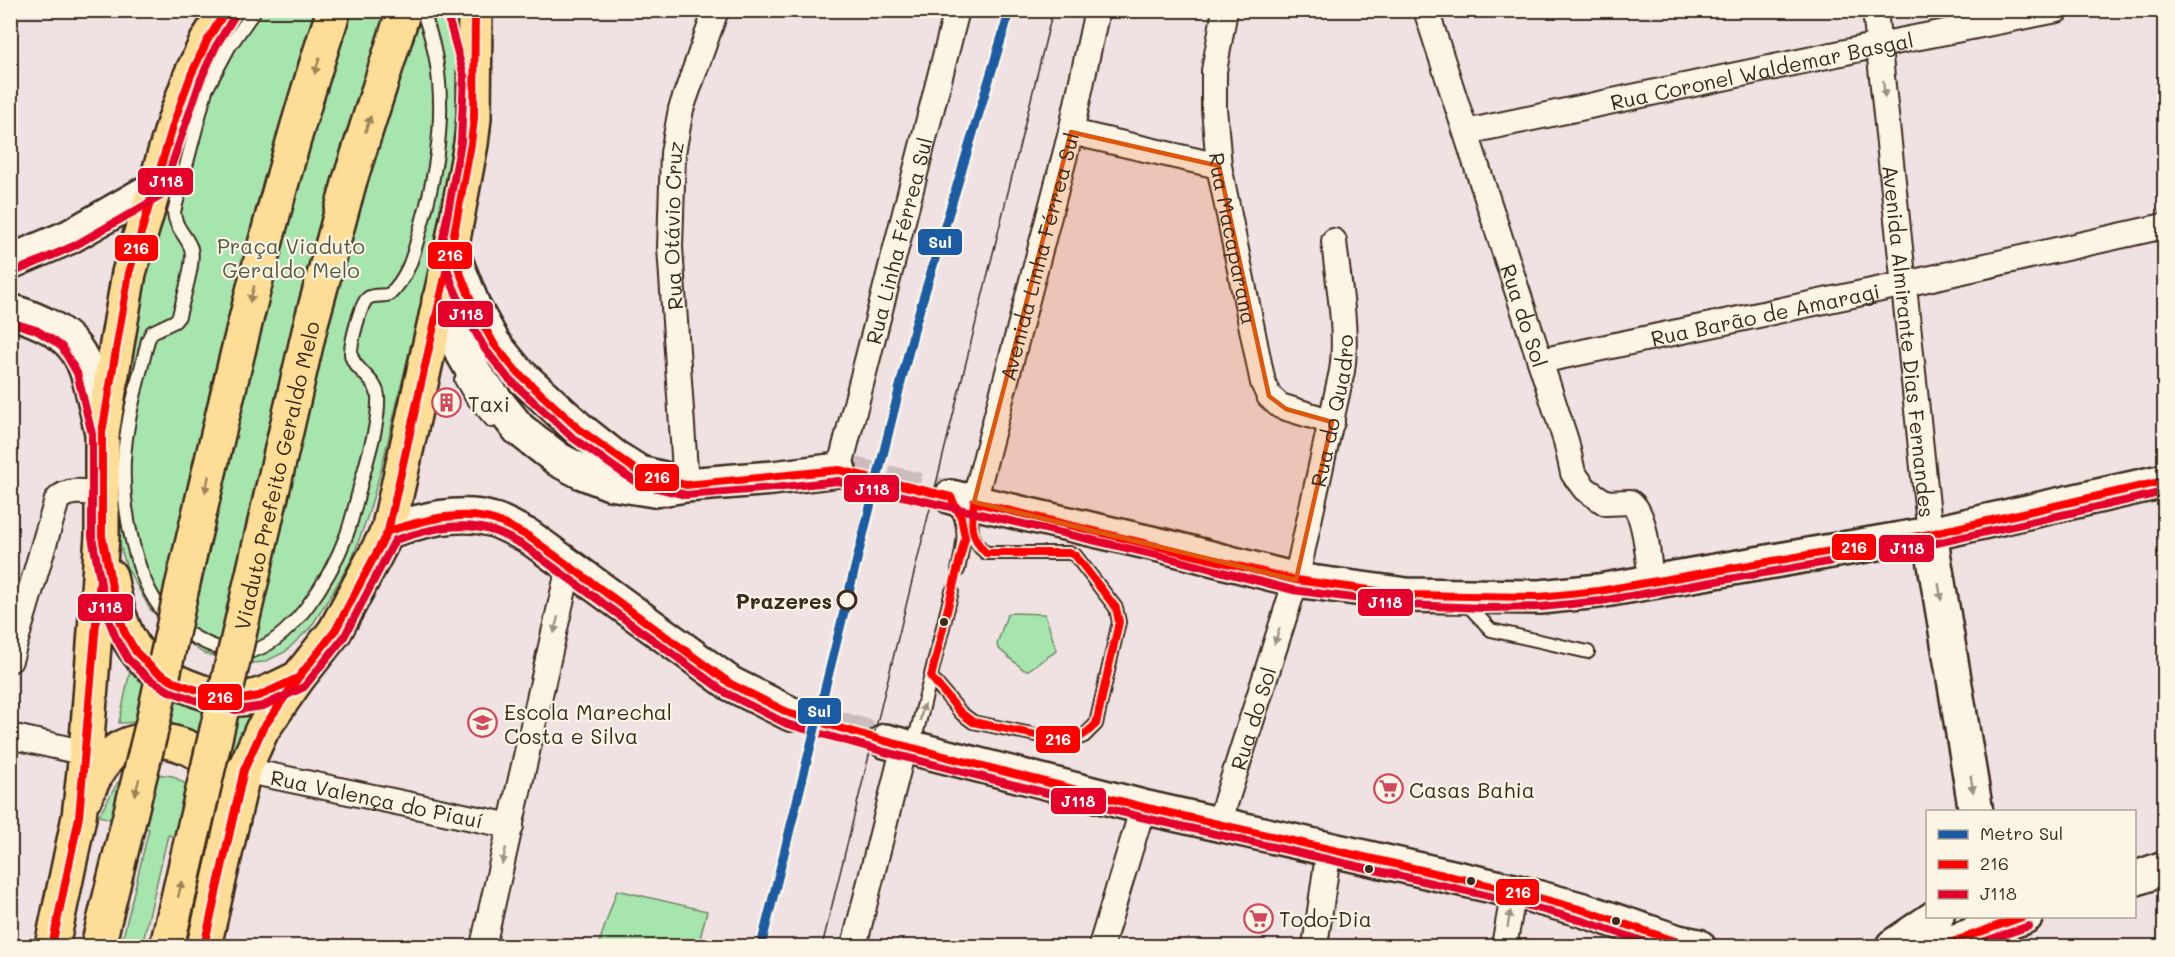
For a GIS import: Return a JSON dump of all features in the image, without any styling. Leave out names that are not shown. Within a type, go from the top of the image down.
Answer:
[{"type":"main road","points":[[52,946],[78,817],[86,753],[102,536],[102,433],[129,273],[153,189],[191,75],[207,41],[226,10]]},
{"type":"main road","points":[[98,946],[153,722],[247,310],[287,165],[334,10]]},
{"type":"main road","name":"Viaduto Prefeito Geraldo Melo","points":[[167,946],[310,323],[350,180],[405,10]]},
{"type":"main road","points":[[455,10],[460,20],[475,75]]},
{"type":"main road","points":[[204,946],[244,770],[262,730],[298,678],[335,631],[388,531],[445,325],[451,250],[474,118],[476,10]]},
{"type":"main road","points":[[10,262],[69,237],[153,189]]},
{"type":"main road","points":[[451,250],[474,308],[494,344],[516,371],[579,429],[614,456],[640,473],[676,487]]},
{"type":"main road","points":[[10,311],[40,320],[70,340],[87,369],[102,433]]},
{"type":"main road","points":[[445,325],[476,376],[519,429],[559,460],[610,483],[654,490],[839,470]]},
{"type":"main road","points":[[963,499],[1296,580],[1407,595],[1540,597],[1599,591],[1930,534],[2164,481]]},
{"type":"main road","points":[[388,531],[448,517],[481,517],[495,520],[528,536],[731,684],[790,714]]},
{"type":"main road","name":"Avenida Almirante Dias Fernandes","points":[[1930,534],[1976,810]]},
{"type":"main road","points":[[102,536],[117,612],[125,633],[136,652],[154,670],[174,682],[215,696],[236,700],[259,696],[298,678]]},
{"type":"main road","points":[[78,817],[91,782],[113,753],[125,745],[152,740],[189,748],[210,763],[224,789],[229,831]]},
{"type":"main road","points":[[900,745],[1143,807],[1514,891],[1583,910],[1660,941],[1698,946]]},
{"type":"main road","points":[[2136,878],[2164,868]]},
{"type":"main road","points":[[1893,946],[1934,918]]},
{"type":"main road","points":[[1941,946],[2020,918]]},
{"type":"street","name":"Rua Otávio Cruz","points":[[676,487],[670,246],[673,153],[681,109],[717,10]]},
{"type":"street","name":"Rua Linha Férrea Sul","points":[[839,470],[957,10]]},
{"type":"street","name":"Avenida Linha Férrea Sul","points":[[963,499],[1071,132],[1097,10]]},
{"type":"street","name":"Rua Macaparana","points":[[1225,10],[1214,71],[1214,108],[1219,166],[1263,383],[1273,402],[1286,409],[1332,422]]},
{"type":"street","name":"Rua do Sol","points":[[1426,10],[1576,479],[1585,489],[1606,503],[1630,502],[1634,504],[1640,514],[1651,582]]},
{"type":"street","name":"Avenida Almirante Dias Fernandes","points":[[1875,10],[1930,534]]},
{"type":"street","name":"Rua Coronel Waldemar Basgal","points":[[1466,132],[2057,10]]},
{"type":"street","points":[[1071,132],[1219,166]]},
{"type":"street","name":"Rua Barão de Amaragi","points":[[1540,361],[1905,284],[2164,226]]},
{"type":"street","name":"Rua do Quadro","points":[[1296,580],[1344,360],[1334,241]]},
{"type":"street","points":[[10,660],[57,500],[61,496],[81,491],[101,494]]},
{"type":"street","points":[[483,946],[569,567]]},
{"type":"street","name":"Rua do Sol","points":[[1219,824],[1296,580]]},
{"type":"street","points":[[10,736],[86,753]]},
{"type":"street","points":[[854,946],[900,745]]},
{"type":"street","name":"Rua Valença do Piauí","points":[[244,770],[511,826]]},
{"type":"street","points":[[1101,946],[1143,807]]},
{"type":"street","points":[[1315,946],[1329,848]]},
{"type":"street","points":[[1504,946],[1514,891]]},
{"type":"lane","points":[[255,10],[229,47],[207,90],[174,212],[175,222],[193,254],[179,316],[175,321],[152,332],[148,340],[129,420],[124,460],[125,489],[134,545],[142,570],[158,605],[171,621],[191,636],[238,654],[257,651],[276,640],[287,629],[321,585],[337,558],[348,532],[371,445],[378,406],[376,387],[352,360],[351,352],[356,329],[363,302],[368,298],[390,294],[410,268],[431,192],[437,156],[441,119],[440,78],[434,42],[422,10]]},
{"type":"lane","points":[[456,372],[471,397],[498,427]]},
{"type":"lane","points":[[632,500],[654,500],[676,487]]},
{"type":"lane","points":[[598,493],[618,497]]},
{"type":"lane","points":[[963,499],[973,539],[986,553]]},
{"type":"lane","points":[[931,677],[961,713],[973,722],[1065,741],[1075,740],[1084,736],[1096,724],[1119,622],[1116,608],[1076,555],[974,552],[959,565],[965,534],[959,510],[963,499]]},
{"type":"lane","points":[[900,745],[931,677],[952,591]]},
{"type":"lane","points":[[1459,596],[1491,630],[1588,652]]},
{"type":"highlighted area","points":[[1071,132],[1219,166],[1269,396],[1286,409],[1332,422],[1296,580],[974,502]]},
{"type":"green space","name":"Praça Viaduto Geraldo Melo","points":[[236,11],[443,11],[453,44],[460,87],[457,151],[381,470],[352,559],[311,627],[285,652],[264,662],[243,664],[203,653],[168,628],[150,609],[127,568],[121,549],[110,490],[132,334],[192,92]]},
{"type":"green space","points":[[1010,613],[1045,614],[1056,649],[1055,652],[1028,670],[1024,670],[998,648],[997,644],[1007,615]]},
{"type":"green space","points":[[130,671],[192,708],[234,713],[266,704],[240,760],[196,736],[144,722],[119,723]]},
{"type":"green space","points":[[135,772],[173,776],[196,791],[211,819],[214,847],[168,835],[142,946],[121,946],[149,829],[99,816],[118,782]]},
{"type":"green space","points":[[617,890],[707,911],[698,946],[598,946]]},
{"type":"tunnel","points":[[839,470],[951,497]]},
{"type":"tunnel","points":[[791,714],[885,741]]},
{"type":"tram line","points":[[822,946],[1053,10]]},
{"type":"metro line","name":"Sul","points":[[761,946],[916,322],[1010,10]]},
{"type":"transit line","name":"216","points":[[226,10],[207,41],[191,75],[175,119],[129,273],[102,433],[102,536],[117,612],[136,652],[154,670],[174,682],[215,696],[236,700],[259,696],[298,678],[335,631],[388,531]]},
{"type":"transit line","name":"216","points":[[204,946],[244,770],[262,730],[298,678],[335,631],[388,531],[451,250],[471,144],[474,118],[475,10]]},
{"type":"transit line","name":"J118","points":[[14,272],[74,246],[161,196],[201,79],[216,46],[235,15]]},
{"type":"transit line","name":"J118","points":[[446,15],[464,76],[461,142],[441,249],[452,284],[485,349],[508,378],[573,438],[637,483],[686,495],[838,481],[1161,556],[1293,590],[1406,605],[1484,608],[1541,607],[1601,601],[1932,544],[2164,492]]},
{"type":"transit line","name":"216","points":[[451,250],[474,308],[494,344],[516,371],[579,429],[640,473],[686,485],[839,470],[951,497],[961,517],[965,538],[931,677],[961,713],[973,722],[1065,741],[1082,736],[1096,724],[1119,622],[1116,608],[1075,555],[1069,553],[986,553],[974,536],[972,516],[974,502],[1296,580],[1407,595],[1540,597],[1599,591],[1930,534],[2164,481]]},
{"type":"transit line","name":"J118","points":[[10,322],[36,330],[62,347],[77,373],[92,434],[92,537],[107,615],[128,659],[148,678],[169,691],[212,706],[236,710],[263,706],[304,687],[344,637],[395,540],[431,530],[469,526],[497,532],[523,545],[726,693],[787,724],[882,751]]},
{"type":"transit line","name":"216","points":[[388,531],[427,520],[454,516],[481,517],[503,523],[528,536],[731,684],[791,714],[885,741],[1143,807],[1514,891],[1583,910],[1678,942],[1698,946]]},
{"type":"transit line","name":"216","points":[[52,946],[79,817],[100,578]]},
{"type":"transit line","name":"J118","points":[[885,752],[1141,817],[1511,901],[1580,920],[1658,946]]},
{"type":"transit line","name":"216","points":[[1941,946],[2019,918]]},
{"type":"transit line","name":"J118","points":[[1971,946],[2029,926]]},
{"type":"place","name":"Taxi","points":[[447,403]]},
{"type":"place","name":"Prazeres","points":[[847,600]]},
{"type":"place","name":"Escola Marechal Costa e Silva","points":[[483,723]]},
{"type":"place","name":"Casas Bahia","points":[[1388,789]]},
{"type":"place","name":"Todo-Dia","points":[[1258,918]]}]
